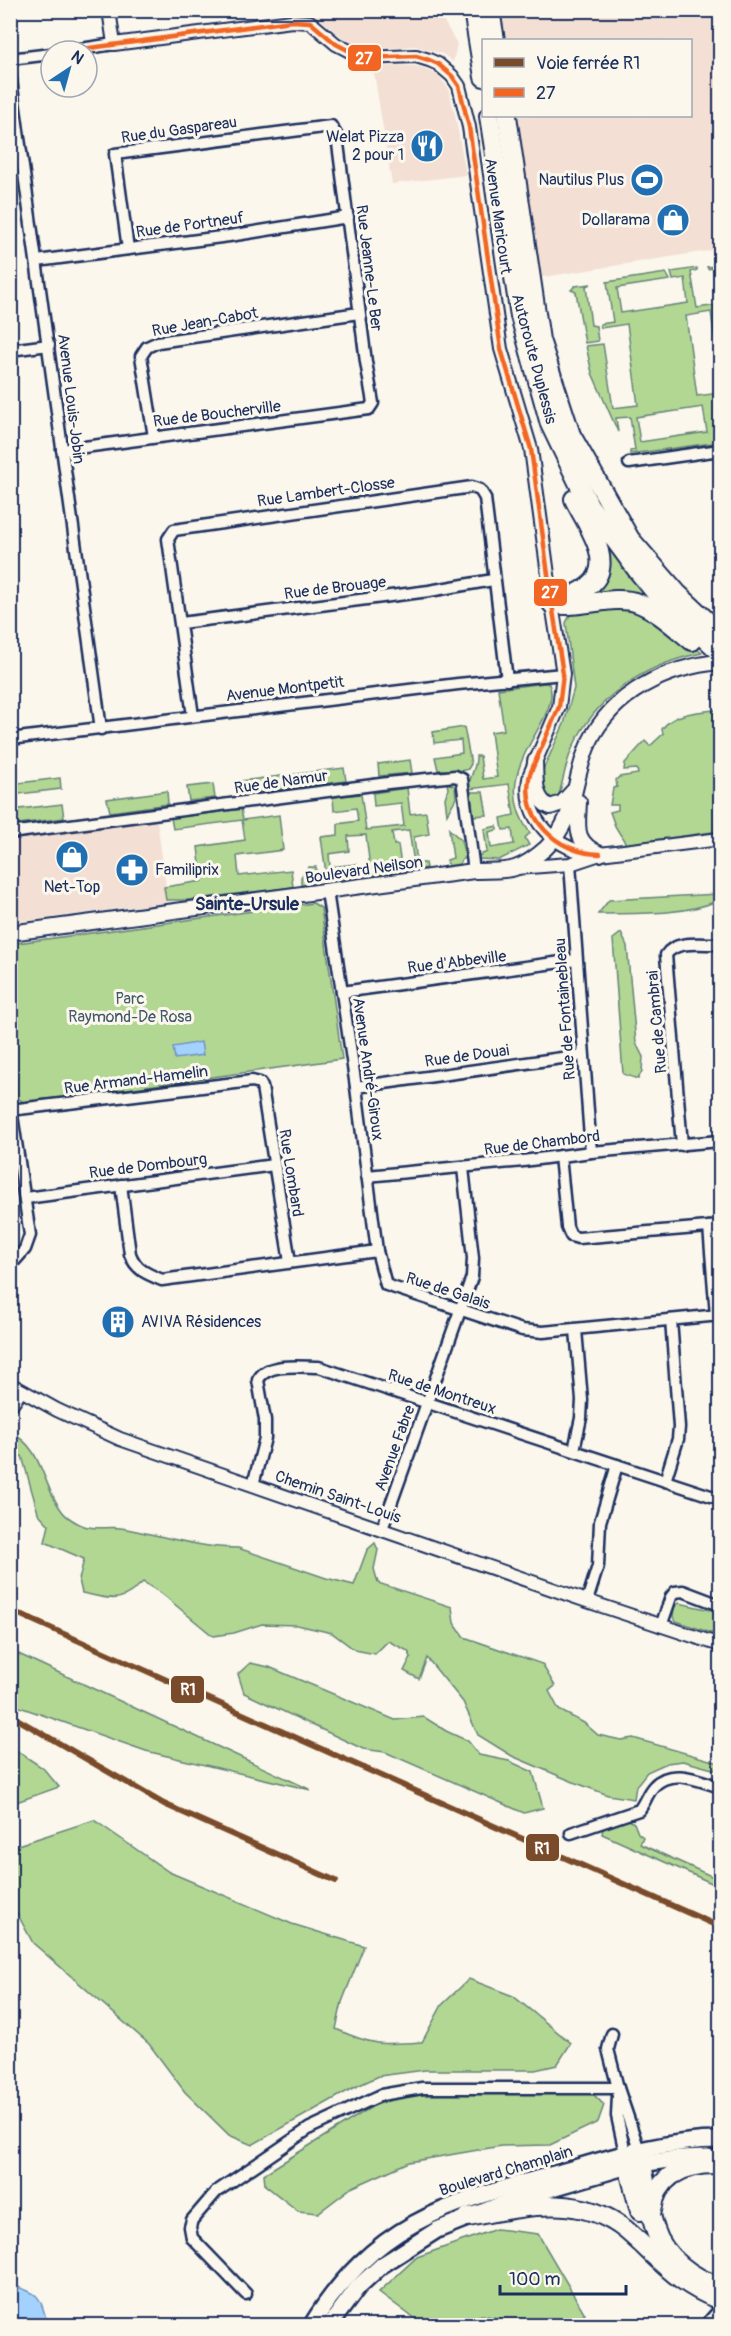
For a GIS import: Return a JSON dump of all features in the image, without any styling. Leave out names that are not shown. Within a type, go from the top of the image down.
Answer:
[{"type":"highway","points":[[473,10],[482,70]]},
{"type":"highway","points":[[490,10],[495,39]]},
{"type":"highway","points":[[495,39],[497,10]]},
{"type":"highway","name":"Autoroute Duplessis","points":[[489,117],[520,316],[550,424],[589,505],[637,570],[655,592],[720,652]]},
{"type":"highway","name":"Autoroute Duplessis","points":[[507,117],[540,340],[571,435],[630,539],[677,593],[706,638]]},
{"type":"highway","points":[[520,316],[521,337],[542,419],[570,491],[600,554],[601,566],[590,586],[552,604]]},
{"type":"highway","points":[[552,604],[567,607],[616,601],[638,603],[706,638],[720,662]]},
{"type":"highway","points":[[634,2158],[655,2230],[665,2249],[694,2275],[720,2286]]},
{"type":"highway","points":[[634,2158],[650,2241],[671,2272]]},
{"type":"highway","points":[[652,2215],[653,2201],[660,2185],[672,2173],[694,2166],[720,2164]]},
{"type":"highway","points":[[468,2217],[528,2206],[572,2206],[587,2209],[609,2218],[627,2231],[671,2272],[697,2290],[720,2300]]},
{"type":"main road","points":[[515,868],[537,856],[556,838],[569,815],[588,745],[594,733],[617,706],[635,690],[654,679],[680,669],[720,662]]},
{"type":"main road","points":[[535,761],[536,788],[542,802],[550,807],[558,806],[568,798],[575,789],[580,776]]},
{"type":"main road","points":[[580,776],[578,820],[580,838],[589,849],[600,854]]},
{"type":"main road","name":"Boulevard Neilson","points":[[10,933],[474,871],[515,868]]},
{"type":"main road","name":"Boulevard Champlain","points":[[311,2325],[350,2272],[393,2235],[431,2214],[465,2199],[698,2140],[720,2140]]},
{"type":"main road","name":"Boulevard Champlain","points":[[329,2325],[358,2287],[381,2265],[437,2230],[515,2199],[634,2158],[720,2158]]},
{"type":"street","points":[[109,10],[114,44]]},
{"type":"street","name":"Avenue Maricourt","points":[[99,46],[292,21],[310,22],[336,44],[363,58],[416,56],[438,64],[452,76],[459,86],[469,127],[501,349],[531,449],[563,674],[559,708],[535,761],[528,784],[528,802],[542,828],[579,852],[600,854]]},
{"type":"street","points":[[10,59],[39,55]]},
{"type":"street","name":"Avenue Louis-Jobin","points":[[10,74],[59,413],[62,450],[101,729]]},
{"type":"street","name":"Rue du Gaspareau","points":[[128,249],[115,154],[327,126],[335,129],[337,136]]},
{"type":"street","name":"Rue Jeanne-Le Ber","points":[[337,136],[359,313],[373,403]]},
{"type":"street","name":"Rue de Portneuf","points":[[37,261],[348,217]]},
{"type":"street","name":"Rue Jean-Cabot","points":[[154,437],[141,356],[147,347],[158,342],[359,313]]},
{"type":"street","points":[[10,350],[49,345]]},
{"type":"street","name":"Rue de Boucherville","points":[[62,450],[369,409],[373,403]]},
{"type":"street","points":[[629,463],[720,450]]},
{"type":"street","name":"Rue Lambert-Closse","points":[[193,716],[168,538],[174,530],[472,487],[480,490],[485,498],[493,580],[507,680]]},
{"type":"street","name":"Rue de Brouage","points":[[181,623],[429,591],[493,580]]},
{"type":"street","name":"Avenue Montpetit","points":[[11,739],[563,674]]},
{"type":"street","name":"Rue de Namur","points":[[10,832],[456,776],[462,779],[474,871]]},
{"type":"street","name":"Boulevard Neilson","points":[[515,868],[570,864],[600,854],[720,839]]},
{"type":"street","name":"Rue de Fontainebleau","points":[[570,864],[591,1152]]},
{"type":"street","name":"Avenue André-Giroux","points":[[327,891],[377,1251]]},
{"type":"street","name":"Rue de Cambrai","points":[[682,1145],[666,955],[670,948],[678,945],[720,944]]},
{"type":"street","name":"Rue d'Abbeville","points":[[342,992],[576,960]]},
{"type":"street","name":"Rue de Douai","points":[[356,1087],[583,1055]]},
{"type":"street","name":"Rue Armand-Hamelin","points":[[11,1107],[252,1081],[260,1083],[262,1087]]},
{"type":"street","name":"Rue Lombard","points":[[262,1087],[290,1262]]},
{"type":"street","points":[[10,1266],[28,1241],[29,1225],[11,1107]]},
{"type":"street","name":"Rue de Chambord","points":[[367,1176],[720,1141]]},
{"type":"street","points":[[560,1156],[567,1227],[571,1236],[578,1238],[720,1226]]},
{"type":"street","name":"Rue de Dombourg","points":[[26,1198],[274,1165]]},
{"type":"street","name":"Avenue Fabre","points":[[382,1529],[460,1311],[473,1268],[463,1168]]},
{"type":"street","points":[[121,1185],[130,1254],[134,1264],[162,1280],[377,1251]]},
{"type":"street","points":[[709,1227],[718,1315]]},
{"type":"street","name":"Rue de Galais","points":[[377,1251],[386,1285],[522,1330],[543,1332],[576,1330],[718,1315]]},
{"type":"street","points":[[665,1481],[678,1439],[679,1427],[671,1320]]},
{"type":"street","points":[[574,1450],[581,1418],[582,1400],[576,1330]]},
{"type":"street","name":"Rue de Montreux","points":[[253,1485],[266,1438],[258,1380],[265,1371],[288,1367],[320,1367],[720,1499]]},
{"type":"street","name":"Chemin Saint-Louis","points":[[10,1384],[88,1426],[120,1439],[720,1645]]},
{"type":"street","points":[[10,1408],[22,1391]]},
{"type":"street","points":[[587,1601],[598,1566],[600,1522],[617,1465]]},
{"type":"street","points":[[661,1626],[675,1592],[683,1591],[720,1605]]},
{"type":"street","points":[[571,1833],[639,1810],[653,1787],[664,1778],[679,1776],[720,1786]]},
{"type":"street","points":[[612,2034],[608,2049],[634,2158]]},
{"type":"street","points":[[246,2294],[192,2238],[190,2227],[192,2220],[216,2192],[310,2128],[381,2095],[422,2088],[618,2088]]},
{"type":"street","points":[[705,2325],[720,2309]]},
{"type":"shaded area","points":[[316,11],[441,11],[443,20],[457,44],[453,62],[443,54],[416,46],[376,49],[356,45],[342,37],[315,15]]},
{"type":"shaded area","points":[[497,11],[720,11],[720,249],[531,279],[507,117],[692,117],[692,39],[495,39]]},
{"type":"shaded area","points":[[373,66],[415,66],[437,74],[448,88],[466,175],[392,184]]},
{"type":"shaded area","points":[[157,820],[168,902],[11,923],[10,839]]},
{"type":"green space","points":[[716,266],[720,275],[716,276],[720,305],[720,377],[711,312],[686,316],[697,396],[720,393],[720,442],[630,454],[630,451],[635,450],[630,417],[616,418],[618,432],[592,373],[586,346],[603,344],[613,408],[638,405],[627,324],[601,328],[600,324],[613,322],[607,282],[666,273],[670,280],[617,288],[621,313],[688,303],[685,278],[673,280],[671,272],[697,268],[691,272],[697,308],[718,305],[713,268],[708,269],[707,267]],"holes":[[[703,407],[707,432],[640,442],[636,417]]]},
{"type":"green space","points":[[591,284],[586,286],[591,325],[596,326],[598,341],[585,343],[576,292],[571,290],[575,286]]},
{"type":"green space","points":[[580,502],[646,590],[653,607],[583,597],[601,582]]},
{"type":"green space","points":[[619,603],[648,613],[702,653],[661,665],[625,685],[609,698],[582,730],[572,749],[558,798],[550,801],[540,788],[541,774],[564,724],[574,688],[566,623],[571,613]]},
{"type":"green space","points":[[549,684],[551,698],[520,767],[515,787],[518,809],[530,833],[525,838],[529,845],[499,860],[479,859],[478,856],[487,852],[484,829],[497,826],[497,830],[489,832],[491,848],[514,844],[512,829],[503,830],[501,818],[514,815],[509,784],[469,789],[476,756],[480,756],[483,779],[497,777],[491,732],[504,730],[498,689]]},
{"type":"green space","points":[[715,710],[720,712],[715,713],[720,762],[720,831],[626,844],[610,812],[618,810],[618,805],[610,805],[613,788],[617,787],[616,780],[619,777],[638,774],[637,769],[624,770],[625,763],[645,741],[650,746],[663,734],[662,729],[672,720],[686,714]]},
{"type":"green space","points":[[464,727],[471,764],[468,769],[438,770],[435,757],[462,753],[461,740],[434,743],[433,732]]},
{"type":"green space","points":[[410,760],[412,773],[379,776],[378,764]]},
{"type":"green space","points":[[344,768],[346,781],[243,794],[241,781]]},
{"type":"green space","points":[[60,778],[61,789],[11,795],[11,784]]},
{"type":"green space","points":[[447,783],[455,786],[456,798],[447,814],[445,798]]},
{"type":"green space","points":[[213,784],[215,798],[189,801],[187,787]]},
{"type":"green space","points":[[407,788],[410,814],[426,812],[429,834],[414,837],[417,863],[425,863],[426,868],[415,870],[409,830],[392,832],[394,845],[398,845],[402,872],[371,876],[366,835],[348,836],[349,851],[329,854],[330,867],[356,864],[358,877],[327,881],[321,837],[338,835],[338,824],[358,821],[356,808],[334,811],[333,797],[361,794],[366,830],[404,826],[401,803],[374,806],[373,793]]},
{"type":"green space","points":[[167,791],[168,804],[110,812],[107,799]]},
{"type":"green space","points":[[470,792],[483,792],[487,815],[473,816]]},
{"type":"green space","points":[[62,804],[64,818],[11,825],[11,810]]},
{"type":"green space","points":[[241,809],[243,820],[279,815],[283,850],[237,856],[239,876],[291,870],[293,887],[188,900],[166,900],[164,887],[202,881],[198,847],[245,840],[242,820],[173,829],[171,818]]},
{"type":"green space","points":[[449,829],[461,840],[465,856],[459,864],[448,866],[447,860],[453,858]]},
{"type":"green space","points":[[309,867],[316,867],[318,883],[301,885],[301,877]]},
{"type":"green space","points":[[718,894],[717,901],[689,909],[658,913],[598,914],[609,900]]},
{"type":"green space","name":"Parc Raymond-De Rosa","points":[[313,903],[321,908],[342,1059],[25,1103],[18,1098],[11,1038],[10,944]]},
{"type":"green space","points":[[621,933],[627,946],[636,1043],[643,1057],[642,1071],[638,1079],[623,1074],[613,939]]},
{"type":"green space","points":[[11,1433],[22,1439],[36,1457],[55,1501],[62,1511],[66,1516],[84,1526],[121,1528],[194,1544],[238,1548],[326,1578],[354,1585],[367,1550],[375,1543],[378,1550],[374,1569],[378,1583],[452,1607],[454,1623],[464,1637],[542,1664],[555,1686],[549,1691],[559,1710],[584,1723],[598,1735],[621,1740],[633,1738],[720,1763],[720,1771],[683,1761],[667,1763],[647,1772],[636,1786],[634,1799],[608,1795],[512,1756],[478,1735],[463,1702],[427,1658],[419,1679],[404,1671],[411,1657],[408,1651],[388,1641],[375,1654],[355,1650],[332,1633],[297,1625],[262,1624],[234,1633],[213,1636],[161,1593],[143,1582],[121,1597],[109,1598],[82,1593],[79,1580],[84,1559],[45,1542],[49,1525],[38,1513],[22,1456],[11,1457]]},
{"type":"green space","points":[[679,1603],[720,1612],[720,1636],[676,1621],[673,1617],[674,1608]]},
{"type":"green space","points":[[10,1650],[311,1790],[146,1751],[11,1704]]},
{"type":"green space","points":[[250,1663],[269,1667],[395,1720],[424,1717],[468,1741],[479,1755],[509,1761],[533,1772],[543,1808],[524,1813],[385,1752],[363,1749],[244,1693],[238,1674]]},
{"type":"green space","points":[[11,1733],[15,1736],[14,1749],[43,1768],[59,1787],[11,1804]]},
{"type":"green space","points":[[94,1820],[169,1872],[292,1924],[364,1946],[342,2002],[336,2029],[360,2039],[378,2043],[422,2042],[442,2005],[469,1979],[513,1996],[571,2043],[557,2065],[535,2070],[425,2070],[379,2076],[353,2088],[252,2145],[229,2135],[185,2092],[149,2044],[33,1943],[11,1902],[11,1854],[18,1845]]},
{"type":"green space","points":[[629,1820],[634,1823],[638,1833],[643,1837],[640,1844],[720,1880],[719,1892],[714,1891],[716,1885],[602,1834],[603,1827]]},
{"type":"green space","points":[[431,2094],[593,2094],[604,2105],[598,2122],[550,2145],[501,2146],[409,2162],[351,2188],[318,2213],[298,2211],[265,2185],[264,2174],[373,2106],[399,2097]]},
{"type":"green space","points":[[496,2229],[538,2234],[585,2314],[572,2325],[531,2325],[482,2315],[449,2325],[423,2325],[379,2292],[417,2257]]},
{"type":"water","points":[[201,1042],[203,1055],[175,1059],[173,1047]]},
{"type":"water","points":[[11,2285],[29,2291],[38,2298],[48,2325],[11,2325]]},
{"type":"railway","points":[[12,1716],[164,1804],[336,1881]]},
{"type":"rail line","name":"R1","points":[[10,1610],[720,1927]]},
{"type":"rail line","name":"R1","points":[[12,1716],[164,1804],[336,1881]]},
{"type":"transit line","name":"27","points":[[99,47],[292,21],[310,22],[336,44],[363,58],[416,56],[438,64],[452,76],[459,86],[469,127],[501,349],[531,449],[563,674],[559,707],[530,774],[528,790],[530,805],[536,819],[556,840],[570,848],[600,854]]},
{"type":"place","name":"Welat Pizza 2 pour 1","points":[[427,146]]},
{"type":"place","name":"Nautilus Plus","points":[[647,180]]},
{"type":"place","name":"Dollarama","points":[[673,220]]},
{"type":"place","name":"Net-Top","points":[[72,857]]},
{"type":"place","name":"Familiprix","points":[[132,870]]},
{"type":"place","name":"AVIVA Résidences","points":[[118,1322]]},
{"type":"district","name":"Sainte-Ursule","points":[[247,904]]}]
